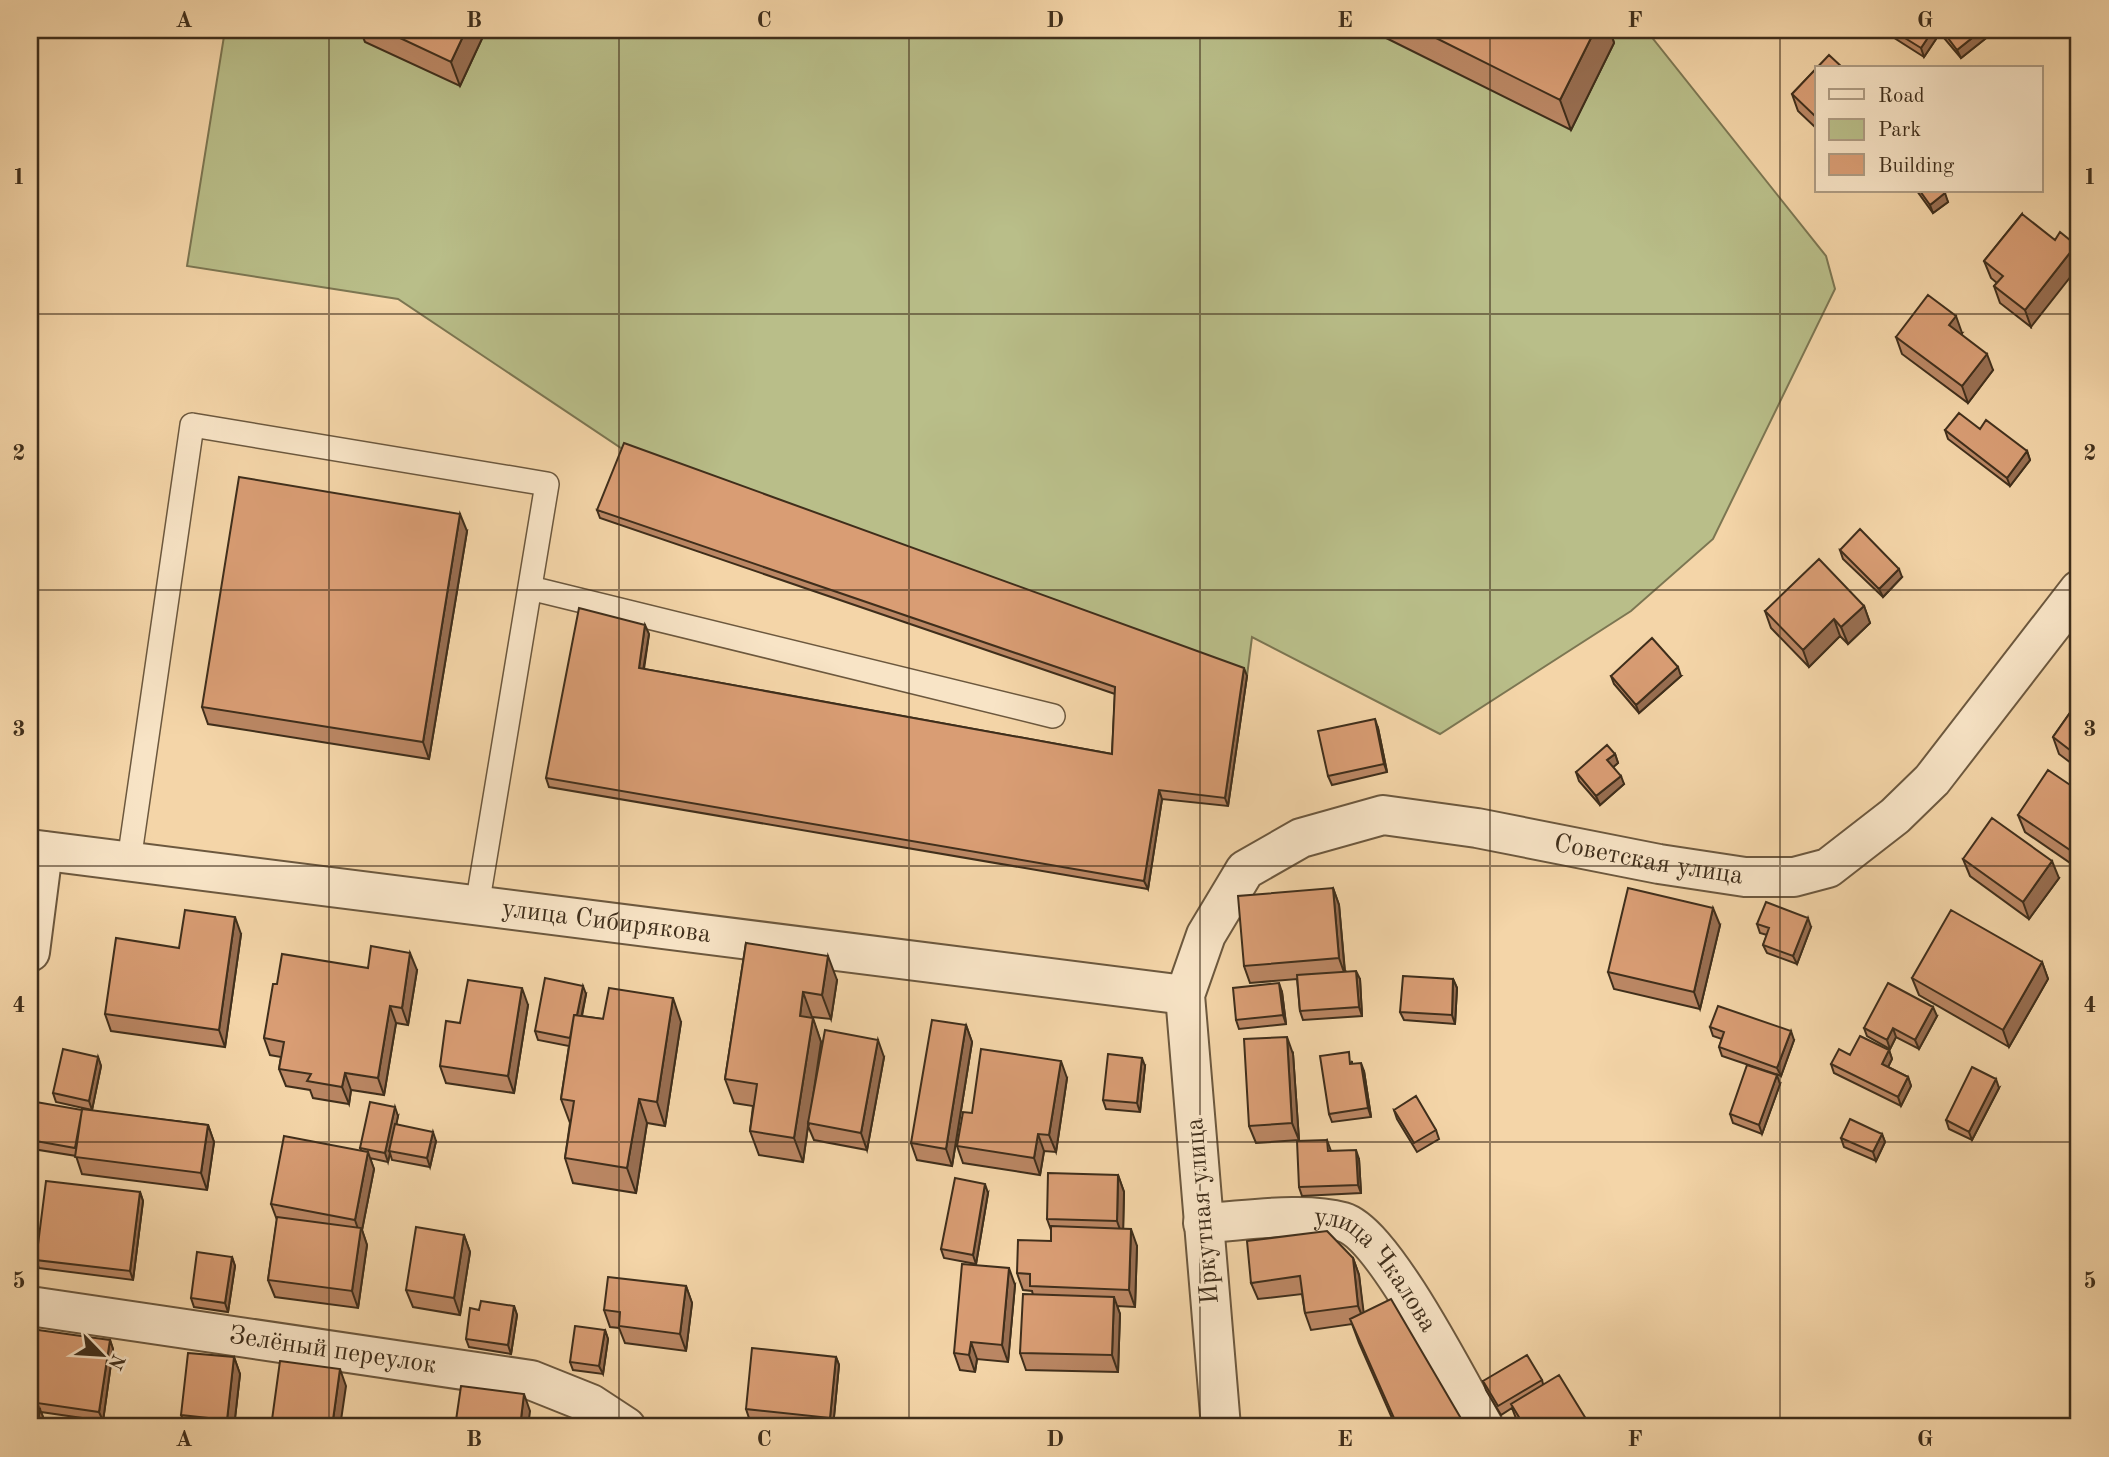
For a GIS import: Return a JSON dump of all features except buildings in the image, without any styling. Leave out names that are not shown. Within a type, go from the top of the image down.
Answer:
[{"type":"street","name":"Советская улица","points":[[1185,995],[1206,935],[1245,870],[1301,838],[1383,816],[1477,828],[1659,864],[1745,877],[1794,877],[1828,868],[1895,816],[1932,780],[2079,590]]},
{"type":"street","name":"улица Сибирякова","points":[[36,850],[1185,995]]},
{"type":"street","points":[[30,952],[36,850]]},
{"type":"street","name":"Иркутная улица","points":[[1185,995],[1221,1427]]},
{"type":"street","name":"улица Чкалова","points":[[1203,1223],[1323,1219],[1344,1222],[1360,1231],[1395,1276],[1485,1427]]},
{"type":"street","name":"Зелёный переулок","points":[[30,1306],[531,1380],[591,1404],[626,1427]]},
{"type":"lane","points":[[129,861],[192,425],[547,484],[477,906]]},
{"type":"lane","points":[[530,588],[1053,716]]},
{"type":"green space","points":[[225,30],[1646,30],[1826,256],[1835,289],[1713,539],[1631,611],[1440,734],[1252,637],[1247,676],[627,452],[398,299],[187,266]]}]
